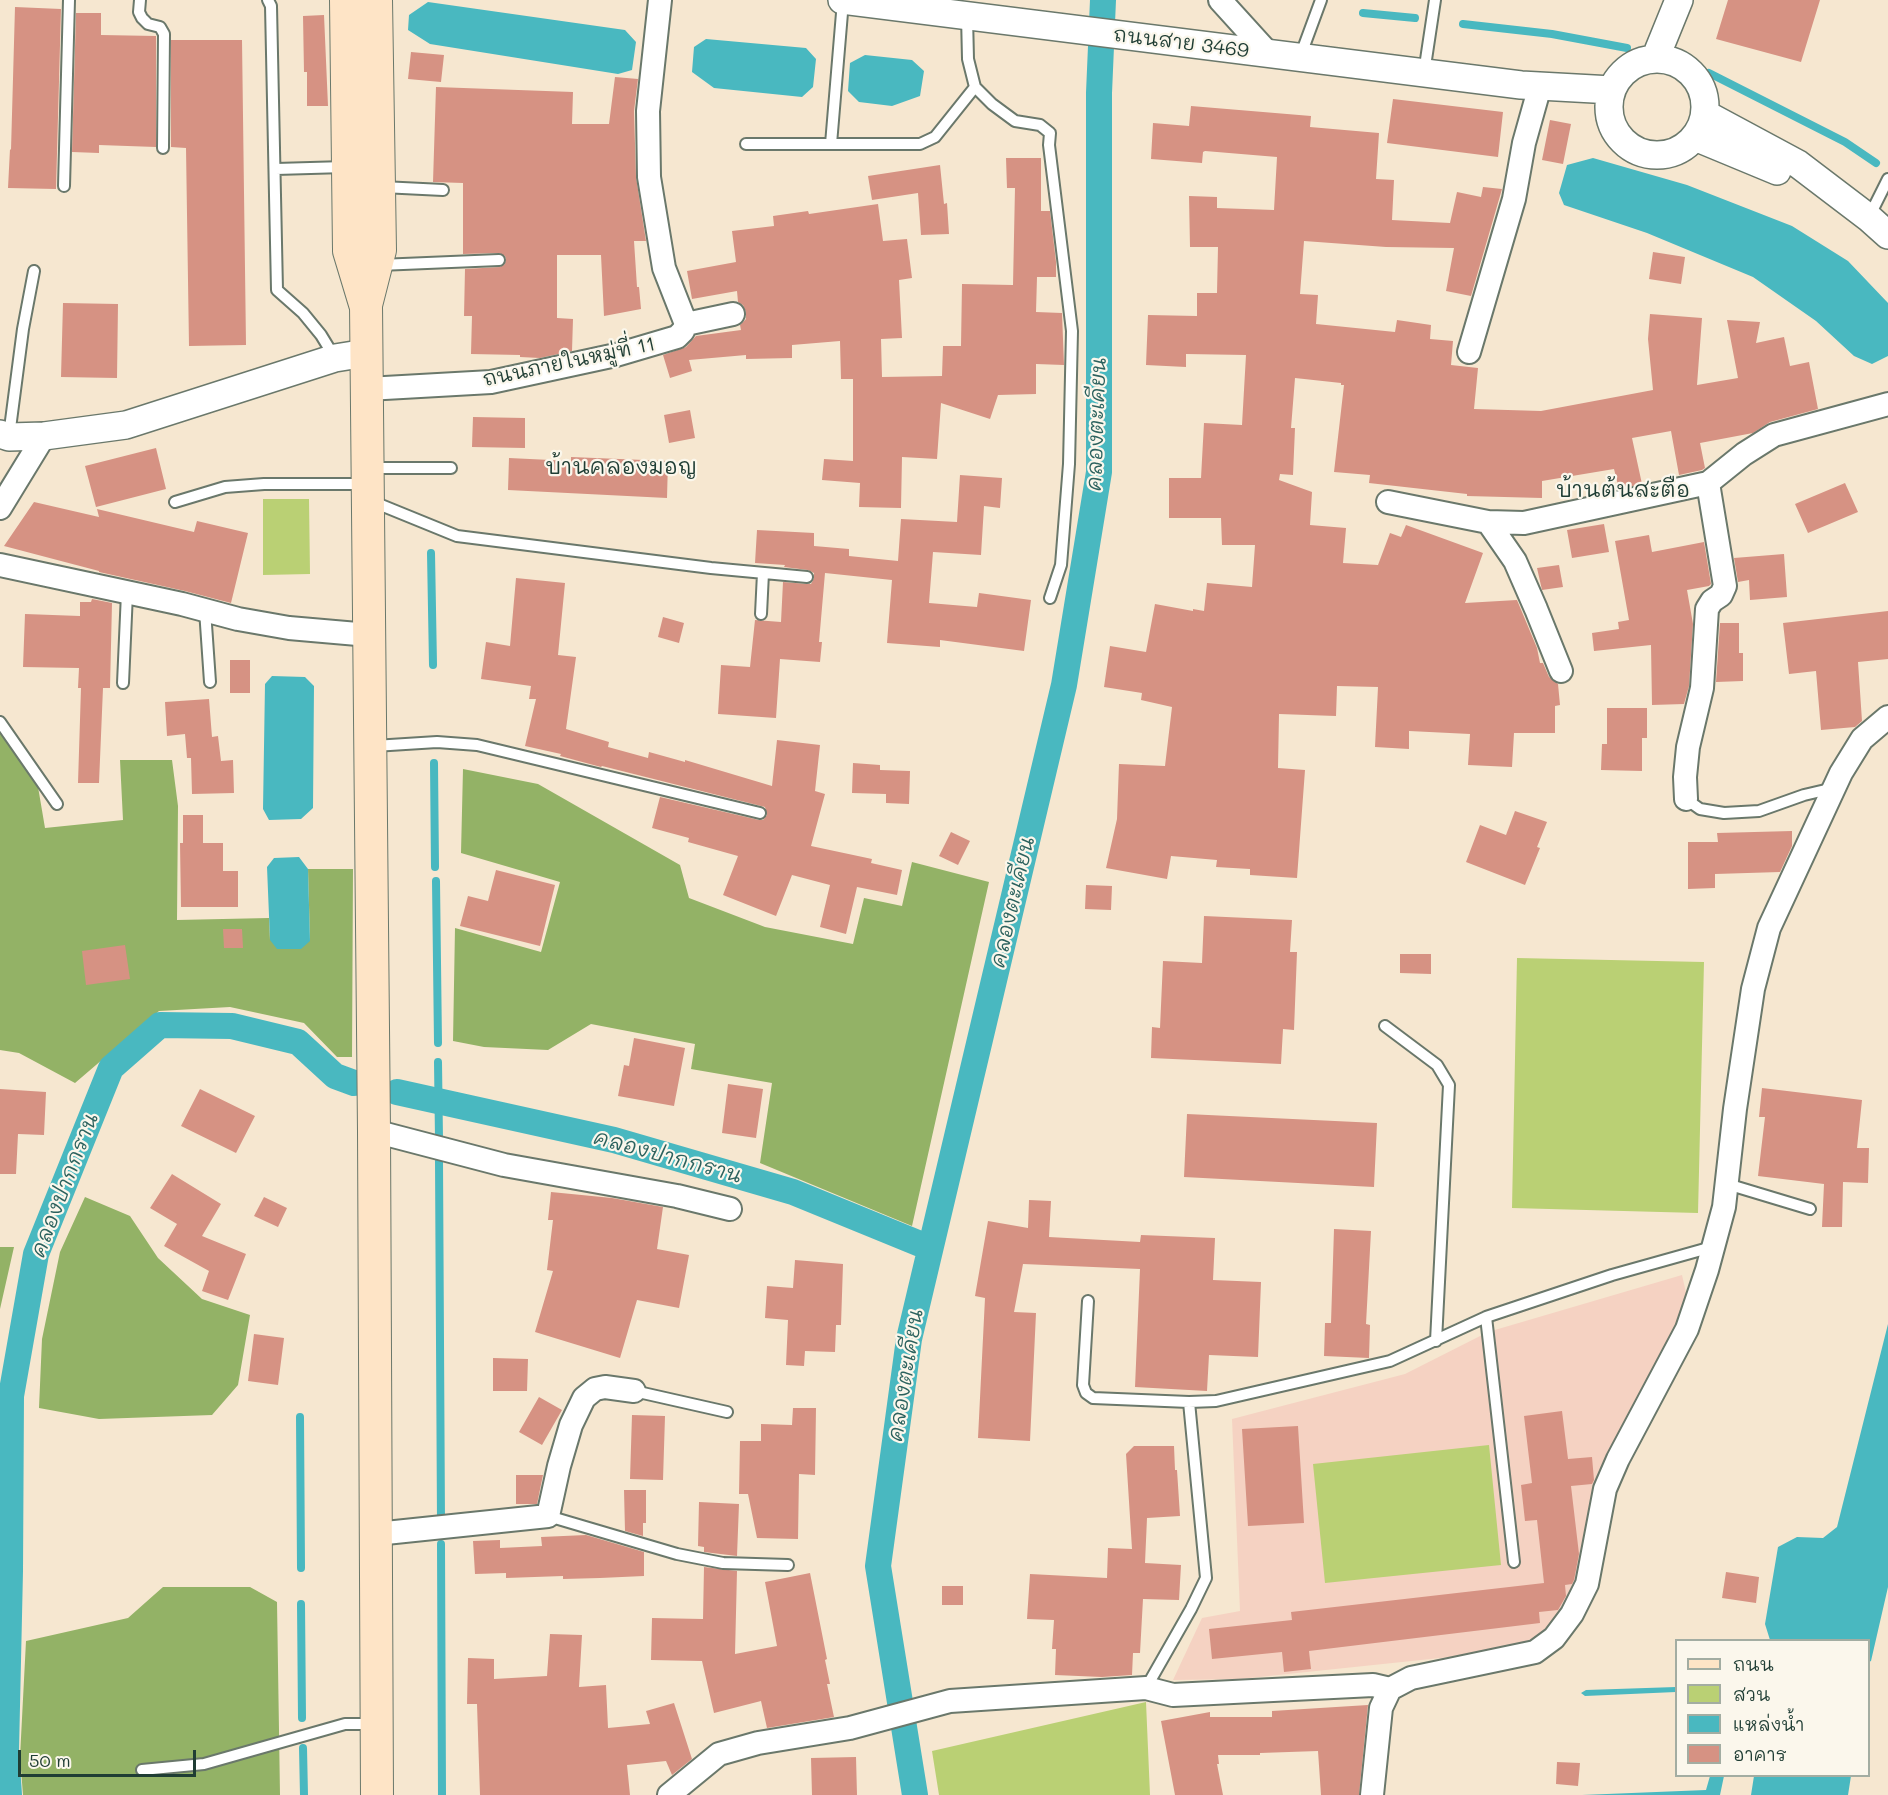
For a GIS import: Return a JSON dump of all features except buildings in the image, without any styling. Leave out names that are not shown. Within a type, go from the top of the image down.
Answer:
[{"type":"main road","points":[[346,0],[350,250],[366,305]]},
{"type":"main road","points":[[376,0],[380,250],[366,305],[366,353],[374,1131],[377,1795]]},
{"type":"street","points":[[660,0],[648,111],[649,177],[664,268],[686,324],[733,314]]},
{"type":"street","name":"ถนนสาย 3469","points":[[842,0],[890,3],[967,16],[1610,98]]},
{"type":"street","points":[[1220,0],[1269,54]]},
{"type":"street","points":[[1665,61],[1679,0]]},
{"type":"street","points":[[1665,61],[1687,69],[1696,78],[1705,102],[1700,126],[1686,146],[1674,152],[1650,155],[1637,152],[1618,136],[1611,125],[1610,98],[1618,77],[1628,68],[1639,62],[1665,61]]},
{"type":"street","points":[[1469,352],[1514,199],[1534,87]]},
{"type":"street","points":[[1700,126],[1798,164],[1871,220]]},
{"type":"street","name":"ถนนภายในหมู่ที่ 11","points":[[367,389],[491,382],[616,355],[677,337],[683,332],[686,324]]},
{"type":"street","points":[[4,435],[44,436],[126,425],[335,358],[366,353]]},
{"type":"street","points":[[1388,502],[1488,522],[1524,523],[1708,483],[1744,454],[1774,435],[1888,404]]},
{"type":"street","points":[[0,508],[44,436]]},
{"type":"street","points":[[1686,799],[1685,777],[1688,747],[1702,688],[1707,609],[1712,601],[1721,595],[1725,586],[1708,483]]},
{"type":"street","points":[[1488,522],[1515,561],[1561,671]]},
{"type":"street","points":[[0,565],[238,619],[290,628],[369,635]]},
{"type":"street","points":[[1372,1795],[1381,1708],[1390,1689],[1411,1678],[1535,1652],[1554,1638],[1572,1614],[1587,1584],[1605,1489],[1618,1459],[1687,1329],[1707,1270],[1724,1207],[1735,1109],[1753,989],[1769,928],[1834,788],[1862,739],[1888,717]]},
{"type":"street","points":[[374,1131],[504,1166],[677,1196],[729,1209]]},
{"type":"street","points":[[376,1534],[548,1516],[571,1425],[584,1398],[595,1389],[605,1387],[634,1391]]},
{"type":"street","points":[[669,1795],[719,1754],[758,1743],[850,1728],[950,1701],[1146,1688],[1173,1695],[1373,1685],[1390,1689]]},
{"type":"lane","points":[[64,186],[69,0]]},
{"type":"lane","points":[[140,0],[139,12],[142,18],[148,24],[160,27],[164,34],[163,148]]},
{"type":"lane","points":[[268,0],[272,6],[278,290],[303,313],[321,335],[335,358]]},
{"type":"lane","points":[[831,144],[842,0]]},
{"type":"lane","points":[[1300,57],[1322,0]]},
{"type":"lane","points":[[1424,73],[1435,0]]},
{"type":"lane","points":[[967,16],[968,59],[975,87],[992,104],[1015,121],[1040,125],[1050,133],[1049,145],[1072,331],[1069,464],[1060,565],[1050,598]]},
{"type":"lane","points":[[746,144],[920,144],[935,137],[975,87]]},
{"type":"lane","points":[[276,169],[348,167]]},
{"type":"lane","points":[[1871,220],[1888,179]]},
{"type":"lane","points":[[379,187],[443,190]]},
{"type":"lane","points":[[376,266],[499,260]]},
{"type":"lane","points":[[4,435],[34,271]]},
{"type":"lane","points":[[175,502],[225,487],[264,484],[368,484],[451,468]]},
{"type":"lane","points":[[368,484],[458,536],[807,577]]},
{"type":"lane","points":[[762,614],[763,573]]},
{"type":"lane","points":[[123,683],[127,593]]},
{"type":"lane","points":[[205,610],[210,682]]},
{"type":"lane","points":[[0,722],[57,804]]},
{"type":"lane","points":[[370,746],[437,742],[477,745],[760,813]]},
{"type":"lane","points":[[1686,799],[1700,809],[1724,813],[1759,811],[1803,795],[1834,788]]},
{"type":"lane","points":[[1385,1026],[1437,1065],[1449,1085],[1436,1341]]},
{"type":"lane","points":[[1727,1184],[1810,1209]]},
{"type":"lane","points":[[1088,1301],[1083,1385],[1086,1393],[1093,1398],[1216,1401],[1390,1361],[1486,1317],[1612,1275],[1712,1247]]},
{"type":"lane","points":[[1486,1317],[1514,1562]]},
{"type":"lane","points":[[634,1391],[727,1412]]},
{"type":"lane","points":[[1146,1688],[1206,1578],[1190,1402]]},
{"type":"lane","points":[[548,1516],[677,1554],[723,1563],[788,1565]]},
{"type":"lane","points":[[142,1770],[204,1764],[345,1724],[377,1724]]},
{"type":"shaded area","points":[[1682,1275],[1689,1306],[1620,1446],[1589,1568],[1551,1629],[1507,1651],[1240,1679],[1173,1680],[1202,1618],[1240,1611],[1232,1419],[1405,1374],[1488,1332]]},
{"type":"green space","points":[[263,499],[309,499],[310,574],[263,575]]},
{"type":"green space","points":[[0,729],[37,781],[45,828],[123,820],[120,760],[172,760],[178,806],[177,920],[269,918],[270,940],[310,941],[308,869],[353,869],[352,1057],[337,1057],[304,1023],[230,1007],[159,1011],[75,1083],[19,1053],[0,1050]]},
{"type":"green space","points":[[463,769],[538,784],[680,865],[689,898],[765,927],[853,944],[864,898],[902,906],[912,862],[989,882],[912,1226],[760,1163],[772,1083],[691,1069],[695,1044],[591,1024],[548,1050],[484,1047],[453,1041],[455,928],[541,952],[560,882],[461,853]]},
{"type":"green space","points":[[1517,958],[1704,962],[1698,1213],[1512,1208]]},
{"type":"green space","points":[[85,1197],[130,1216],[158,1258],[202,1299],[250,1315],[238,1385],[212,1415],[99,1419],[39,1408],[42,1339],[60,1252]]},
{"type":"green space","points":[[0,1247],[14,1247],[0,1309]]},
{"type":"green space","points":[[1489,1445],[1501,1565],[1325,1583],[1313,1464]]},
{"type":"green space","points":[[163,1587],[250,1587],[277,1602],[280,1795],[23,1795],[20,1757],[26,1641],[128,1618]]},
{"type":"green space","points":[[1146,1702],[1150,1795],[939,1795],[932,1751]]},
{"type":"water","points":[[428,2],[625,30],[636,42],[632,70],[618,74],[430,44],[408,30],[409,15]]},
{"type":"water","points":[[706,39],[806,48],[816,59],[813,87],[802,97],[714,88],[692,72],[694,47]]},
{"type":"water","points":[[865,55],[912,60],[924,71],[920,96],[892,106],[859,102],[848,91],[850,63]]},
{"type":"water","points":[[1593,158],[1687,185],[1792,226],[1848,261],[1888,303],[1888,356],[1872,364],[1854,356],[1816,321],[1753,277],[1647,233],[1564,205],[1559,193],[1567,165]]},
{"type":"water","points":[[272,676],[305,677],[314,686],[313,808],[301,819],[269,820],[263,809],[265,684]]},
{"type":"water","points":[[299,857],[308,869],[310,941],[301,949],[277,949],[270,940],[267,867],[274,858]]},
{"type":"water","points":[[1888,1324],[1888,1587],[1870,1662],[1870,1639],[1770,1639],[1765,1624],[1778,1547],[1797,1537],[1823,1538],[1837,1527]]},
{"type":"water","points":[[1675,1687],[1675,1692],[1585,1696],[1581,1693],[1586,1690]]},
{"type":"water","points":[[1710,1777],[1724,1777],[1720,1795],[1582,1795],[1706,1790]]},
{"type":"water","points":[[1754,1777],[1851,1777],[1848,1795],[1751,1795]]},
{"type":"waterway","name":"คลองตะเคียน","points":[[915,1795],[878,1566],[909,1339],[1064,685],[1099,472],[1099,93],[1103,0]]},
{"type":"waterway","points":[[1363,13],[1415,18]]},
{"type":"waterway","points":[[1463,24],[1552,34],[1627,48]]},
{"type":"waterway","points":[[1709,73],[1845,142],[1876,163]]},
{"type":"waterway","points":[[431,553],[433,665]]},
{"type":"waterway","points":[[434,763],[435,867]]},
{"type":"waterway","points":[[436,881],[438,1043]]},
{"type":"waterway","name":"คลองปากกราน","points":[[9,1795],[6,1751],[11,1396],[36,1254],[111,1068],[160,1025],[232,1026],[298,1042],[335,1076],[354,1083]]},
{"type":"waterway","name":"คลองปากกราน","points":[[438,1062],[439,1139]]},
{"type":"waterway","name":"คลองปากกราน","points":[[397,1092],[614,1140],[793,1192],[930,1248]]},
{"type":"waterway","points":[[439,1161],[441,1523]]},
{"type":"waterway","points":[[300,1417],[301,1568]]},
{"type":"waterway","points":[[441,1544],[442,1795]]},
{"type":"waterway","points":[[301,1604],[302,1718]]},
{"type":"waterway","points":[[303,1748],[304,1795]]},
{"type":"district","name":"บ้านคลองมอญ","points":[[621,467]]},
{"type":"district","name":"บ้านต้นสะตือ","points":[[1623,490]]}]
